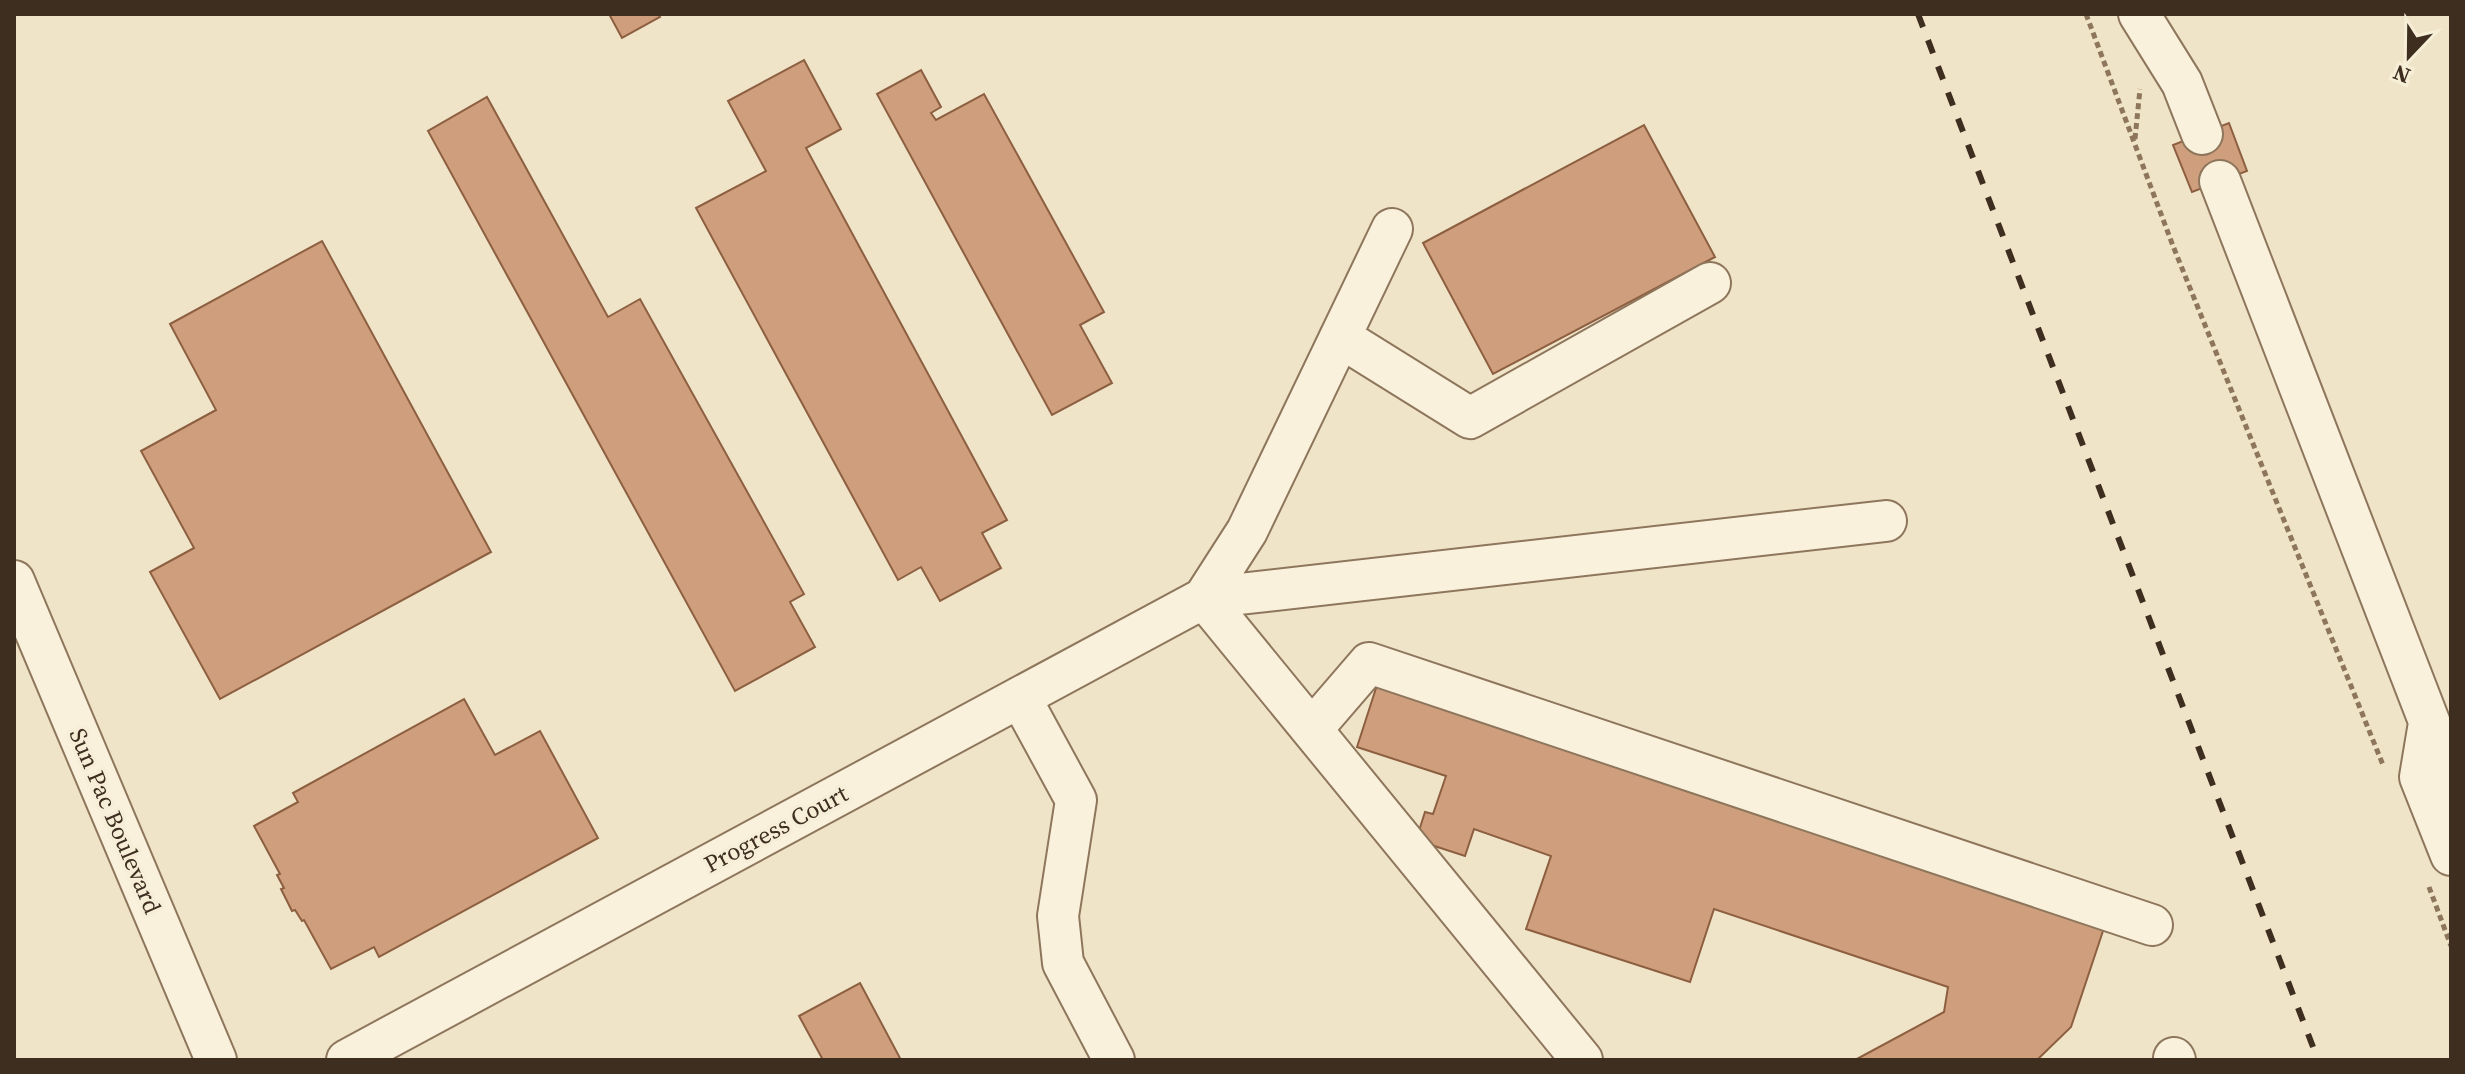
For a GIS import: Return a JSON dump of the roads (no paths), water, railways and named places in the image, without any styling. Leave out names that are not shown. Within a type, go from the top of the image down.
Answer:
[{"type":"street","points":[[2139,14],[2182,83],[2202,134]]},
{"type":"street","points":[[2170,14],[2182,83]]},
{"type":"street","points":[[2220,181],[2440,730],[2451,778]]},
{"type":"street","points":[[1204,598],[1247,531],[1392,229]]},
{"type":"street","points":[[1340,337],[1470,418],[1710,283]]},
{"type":"street","points":[[1204,598],[1886,521]]},
{"type":"street","name":"Sun Pac Boulevard","points":[[14,581],[216,1060]]},
{"type":"street","points":[[1204,598],[1582,1060]]},
{"type":"street","name":"Progress Court","points":[[347,1060],[1204,598]]},
{"type":"street","points":[[1313,728],[1369,663],[2152,925]]},
{"type":"street","points":[[1020,697],[1076,800],[1058,916],[1063,963],[1114,1060]]},
{"type":"street","points":[[2438,866],[2420,777],[2440,730]]},
{"type":"railway","points":[[1918,14],[2318,1060]]}]
